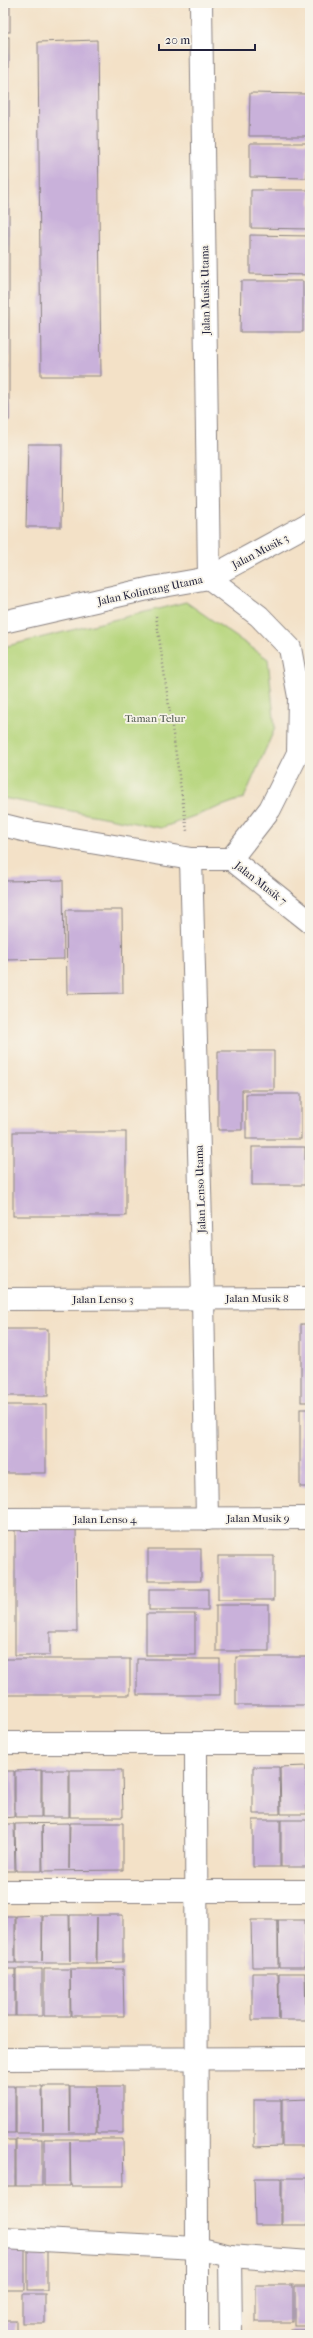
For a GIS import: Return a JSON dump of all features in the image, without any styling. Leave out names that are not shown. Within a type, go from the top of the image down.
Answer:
[{"type":"street","name":"Jalan Musik Utama","points":[[202,3],[209,578]]},
{"type":"street","name":"Jalan Musik 3","points":[[209,578],[310,523]]},
{"type":"street","name":"Jalan Kolintang Utama","points":[[3,622],[152,588],[209,578],[259,616],[290,648],[299,697],[298,753],[270,809],[230,859]]},
{"type":"street","points":[[3,825],[31,832],[191,859],[230,859]]},
{"type":"street","name":"Jalan Lenso Utama","points":[[191,859],[203,1298],[206,1519]]},
{"type":"street","name":"Jalan Musik 7","points":[[230,859],[310,922]]},
{"type":"street","name":"Jalan Musik 8","points":[[203,1298],[310,1298]]},
{"type":"street","name":"Jalan Lenso 3","points":[[3,1299],[203,1298]]},
{"type":"street","name":"Jalan Musik 9","points":[[206,1519],[310,1518]]},
{"type":"street","name":"Jalan Lenso 4","points":[[3,1519],[206,1519]]},
{"type":"street","points":[[3,1742],[196,1744],[310,1743]]},
{"type":"street","points":[[196,1744],[198,2335]]},
{"type":"street","points":[[3,1891],[310,1891]]},
{"type":"street","points":[[3,2058],[310,2058]]},
{"type":"street","points":[[3,2238],[197,2248],[230,2256],[310,2262]]},
{"type":"street","points":[[230,2256],[231,2335]]},
{"type":"path","points":[[152,588],[191,859]]},
{"type":"green space","name":"Taman Telur","points":[[186,602],[268,659],[275,728],[244,798],[161,828],[3,798],[3,647]]},
{"type":"building","points":[[3,3],[10,3],[10,32],[3,32]]},
{"type":"building","points":[[3,37],[9,37],[9,420],[3,420]]},
{"type":"building","points":[[97,40],[101,376],[41,376],[38,42]]},
{"type":"building","points":[[250,93],[309,94],[309,136],[249,136]]},
{"type":"building","points":[[250,143],[308,143],[307,178],[250,177]]},
{"type":"building","points":[[251,190],[310,190],[310,229],[251,228]]},
{"type":"building","points":[[250,235],[310,236],[310,275],[250,274]]},
{"type":"building","points":[[241,281],[303,281],[303,332],[240,332]]},
{"type":"building","points":[[28,444],[62,444],[61,527],[26,527]]},
{"type":"building","points":[[63,880],[64,959],[3,960],[3,881]]},
{"type":"building","points":[[66,910],[122,910],[123,993],[67,994]]},
{"type":"building","points":[[218,1051],[274,1051],[274,1090],[242,1090],[242,1130],[218,1130]]},
{"type":"building","points":[[246,1094],[301,1094],[301,1139],[246,1139]]},
{"type":"building","points":[[3,1106],[5,1106],[5,1140],[3,1140]]},
{"type":"building","points":[[308,1109],[310,1109],[310,1144],[308,1144]]},
{"type":"building","points":[[13,1132],[126,1132],[126,1216],[13,1216]]},
{"type":"building","points":[[252,1147],[305,1147],[305,1185],[252,1185]]},
{"type":"building","points":[[301,1324],[310,1324],[310,1402],[301,1402]]},
{"type":"building","points":[[3,1329],[48,1329],[48,1396],[3,1396]]},
{"type":"building","points":[[3,1405],[46,1405],[46,1473],[3,1473]]},
{"type":"building","points":[[300,1409],[310,1409],[310,1487],[300,1487]]},
{"type":"building","points":[[15,1521],[76,1521],[77,1632],[50,1632],[50,1655],[15,1655]]},
{"type":"building","points":[[148,1549],[201,1549],[201,1581],[148,1581]]},
{"type":"building","points":[[218,1556],[274,1556],[274,1600],[218,1600]]},
{"type":"building","points":[[149,1589],[208,1589],[208,1610],[149,1610]]},
{"type":"building","points":[[216,1605],[269,1605],[269,1651],[216,1651]]},
{"type":"building","points":[[146,1614],[195,1614],[195,1655],[146,1655]]},
{"type":"building","points":[[236,1657],[308,1657],[308,1705],[236,1705]]},
{"type":"building","points":[[3,1659],[130,1659],[130,1695],[3,1695]]},
{"type":"building","points":[[137,1659],[220,1659],[220,1695],[137,1695]]},
{"type":"building","points":[[306,1766],[307,1814],[281,1814],[280,1767]]},
{"type":"building","points":[[307,1766],[310,1766],[310,1814],[308,1814]]},
{"type":"building","points":[[253,1767],[279,1767],[280,1814],[253,1814]]},
{"type":"building","points":[[41,1770],[41,1817],[15,1817],[15,1771]]},
{"type":"building","points":[[42,1770],[69,1770],[69,1817],[42,1817]]},
{"type":"building","points":[[70,1770],[122,1770],[123,1817],[70,1817]]},
{"type":"building","points":[[3,1771],[14,1771],[14,1817],[3,1818]]},
{"type":"building","points":[[253,1820],[280,1820],[280,1867],[253,1867]]},
{"type":"building","points":[[281,1820],[307,1820],[307,1867],[281,1867]]},
{"type":"building","points":[[308,1820],[310,1820],[310,1867],[308,1867]]},
{"type":"building","points":[[69,1823],[69,1869],[70,1823],[123,1823],[123,1870],[43,1871],[42,1825],[42,1871],[16,1871],[15,1824]]},
{"type":"building","points":[[3,1824],[14,1824],[15,1871],[3,1871]]},
{"type":"building","points":[[42,1915],[42,1961],[43,1915],[69,1915],[70,1961],[70,1915],[123,1915],[123,1962],[97,1963],[97,1917],[96,1963],[16,1963],[16,1916]]},
{"type":"building","points":[[3,1916],[15,1916],[15,1963],[3,1963]]},
{"type":"building","points":[[251,1920],[278,1920],[278,1967],[252,1967]]},
{"type":"building","points":[[278,1920],[305,1920],[305,1967],[279,1967]]},
{"type":"building","points":[[306,1920],[310,1920],[310,1967],[306,1967]]},
{"type":"building","points":[[3,1969],[15,1969],[15,2016],[3,2016]]},
{"type":"building","points":[[16,1969],[42,1969],[42,2016],[16,2016]]},
{"type":"building","points":[[44,1969],[123,1969],[124,2016],[71,2016],[70,1970],[70,2016],[44,2016]]},
{"type":"building","points":[[252,1973],[278,1973],[279,2019],[279,1973],[305,1973],[306,2020],[252,2020]]},
{"type":"building","points":[[306,1973],[310,1973],[310,2020],[307,2020]]},
{"type":"building","points":[[3,2086],[15,2086],[15,2133],[3,2133]]},
{"type":"building","points":[[16,2086],[42,2086],[43,2131],[43,2086],[69,2086],[70,2131],[70,2086],[123,2086],[123,2133],[97,2133],[97,2087],[96,2133],[16,2133]]},
{"type":"building","points":[[308,2099],[308,2146],[282,2146],[282,2100]]},
{"type":"building","points":[[254,2100],[281,2100],[281,2146],[254,2147]]},
{"type":"building","points":[[16,2139],[42,2139],[42,2186],[16,2186]]},
{"type":"building","points":[[44,2139],[123,2139],[124,2186],[71,2186],[70,2141],[70,2186],[44,2186]]},
{"type":"building","points":[[3,2140],[15,2140],[15,2186],[3,2186]]},
{"type":"building","points":[[254,2178],[281,2178],[281,2225],[255,2225]]},
{"type":"building","points":[[282,2178],[308,2178],[308,2225],[282,2225]]},
{"type":"building","points":[[5,2241],[25,2241],[25,2290],[5,2290]]},
{"type":"building","points":[[28,2249],[47,2249],[47,2290],[28,2290]]},
{"type":"building","points":[[256,2285],[293,2285],[293,2322],[256,2322]]},
{"type":"building","points":[[295,2286],[310,2286],[310,2326],[295,2326]]},
{"type":"building","points":[[22,2294],[45,2294],[45,2323],[22,2323]]},
{"type":"building","points":[[3,2321],[16,2321],[16,2335],[3,2335]]},
{"type":"building","points":[[291,2330],[310,2330],[310,2335],[291,2335]]}]
